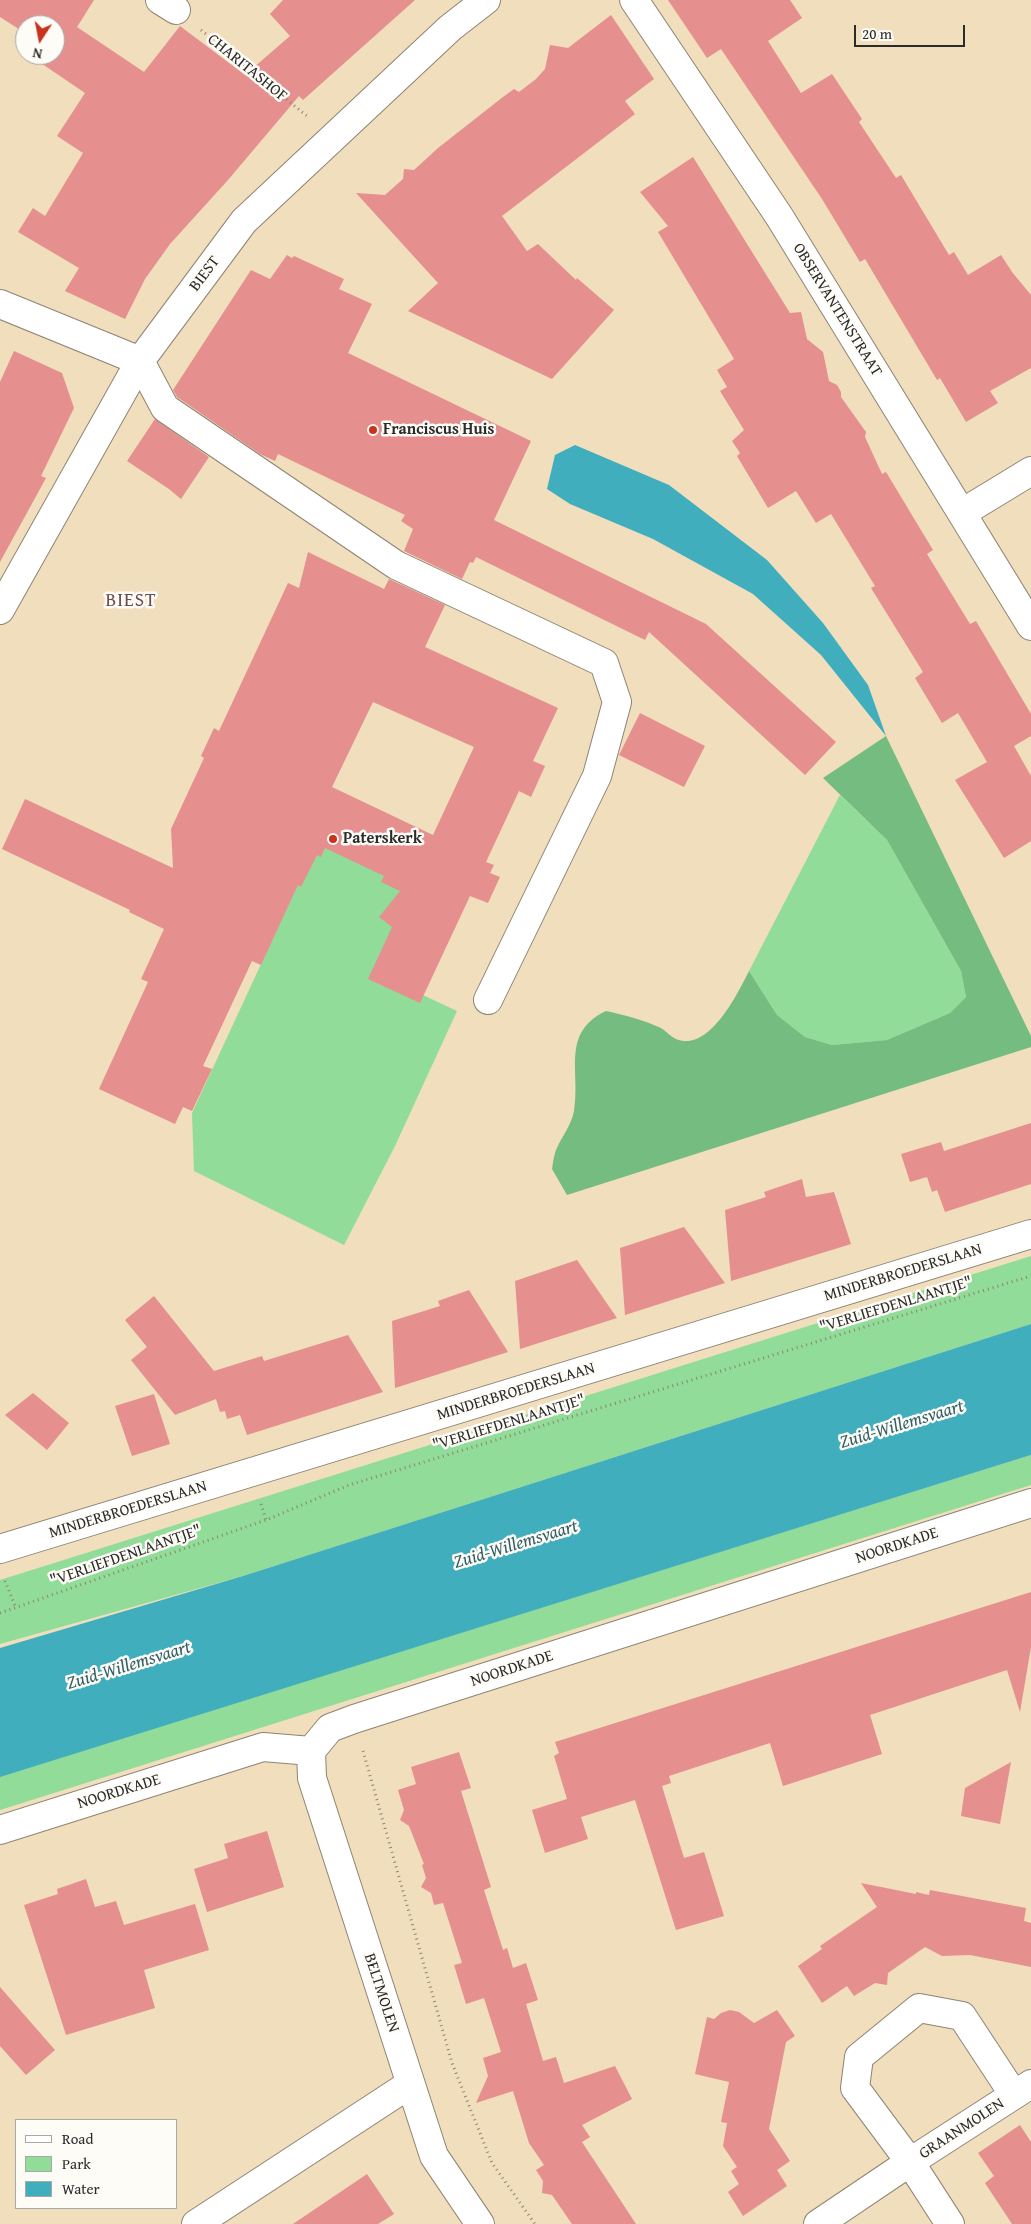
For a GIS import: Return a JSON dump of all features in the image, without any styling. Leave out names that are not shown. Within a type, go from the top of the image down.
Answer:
[{"type":"street","name":"BIEST","points":[[0,610],[140,361],[244,221],[450,28],[486,0]]},
{"type":"street","name":"OBSERVANTENSTRAAT","points":[[634,0],[779,216],[1031,626]]},
{"type":"street","points":[[0,304],[140,361],[165,408],[396,565],[604,663],[617,702],[597,776],[488,1000]]},
{"type":"street","points":[[962,513],[1031,471]]},
{"type":"street","name":"MINDERBROEDERSLAAN","points":[[0,1549],[1031,1234]]},
{"type":"street","name":"NOORDKADE","points":[[0,1830],[263,1747],[311,1751],[330,1728],[354,1719],[1031,1503]]},
{"type":"street","name":"BELTMOLEN","points":[[311,1751],[312,1778],[434,2156],[480,2224]]},
{"type":"street","name":"GRAANMOLEN","points":[[818,2224],[910,2162],[1022,2089],[962,2016],[919,2008],[860,2057],[855,2088],[910,2162],[950,2224]]},
{"type":"street","points":[[196,2224],[410,2084]]},
{"type":"path","name":"CHARITASHOF","points":[[168,5],[332,137]]},
{"type":"path","name":"\"VERLIEFDENLAANTJE\"","points":[[0,1613],[266,1520],[349,1485],[1031,1276]]},
{"type":"path","points":[[3,1577],[16,1608]]},
{"type":"path","points":[[354,1719],[452,2064],[492,2163],[535,2224]]},
{"type":"green space","points":[[886,736],[1031,1036],[1031,1047],[567,1195],[552,1169],[556,1150],[573,1116],[575,1055],[583,1030],[592,1020],[606,1011],[648,1023],[661,1028],[676,1039],[688,1041],[700,1037],[721,1018],[738,993],[749,971],[777,1015],[805,1037],[832,1045],[887,1040],[950,1013],[966,997],[961,971],[887,840],[823,778]]},
{"type":"green space","points":[[840,795],[887,840],[961,971],[966,997],[950,1013],[887,1040],[832,1045],[805,1037],[777,1015],[749,971]]},
{"type":"green space","points":[[319,839],[415,887],[376,973],[457,1011],[395,1146],[344,1245],[194,1171],[192,1113]]},
{"type":"green space","points":[[1031,1256],[1031,1324],[243,1576],[0,1644],[0,1580]]},
{"type":"green space","points":[[1031,1455],[1031,1485],[0,1810],[0,1776]]},
{"type":"water","points":[[575,445],[669,485],[767,560],[823,623],[868,685],[886,736],[821,655],[753,594],[653,539],[570,504],[547,489],[555,455]]},
{"type":"water","name":"Zuid-Willemsvaart","points":[[1031,1324],[1031,1455],[0,1777],[0,1648],[243,1576]]},
{"type":"building","points":[[0,0],[94,0],[77,27],[144,72],[180,26],[245,75],[290,36],[270,14],[283,0],[415,0],[303,100],[299,96],[228,180],[170,244],[145,279],[125,319],[65,291],[79,268],[18,232],[33,208],[45,216],[83,153],[57,136],[85,93],[44,65],[65,65],[65,15],[15,15],[15,27],[0,17]]},
{"type":"building","points":[[668,0],[790,0],[802,18],[768,41],[801,93],[832,74],[862,119],[859,122],[896,178],[901,175],[949,255],[954,252],[968,275],[1001,255],[1031,295],[1031,368],[990,391],[998,403],[966,422],[940,378],[937,380],[865,259],[860,262],[822,199],[721,49],[707,58]]},
{"type":"building","points":[[611,15],[654,79],[625,101],[635,114],[502,216],[527,251],[538,244],[576,280],[577,278],[614,310],[552,379],[408,311],[438,283],[356,193],[385,195],[403,179],[404,169],[414,170],[438,148],[503,97],[514,89],[519,92],[536,79],[545,69],[550,45],[568,48]]},
{"type":"building","points":[[693,157],[790,313],[801,312],[807,339],[823,352],[829,381],[837,385],[841,392],[841,397],[866,432],[865,437],[882,474],[886,472],[933,550],[927,554],[970,624],[976,621],[1031,714],[1031,736],[1014,746],[1031,776],[1031,841],[1004,858],[955,780],[987,762],[958,713],[942,723],[915,678],[923,672],[871,588],[875,586],[831,514],[816,523],[796,491],[768,508],[737,456],[740,453],[732,441],[744,430],[720,391],[727,387],[717,370],[734,359],[658,232],[668,226],[640,192]]},
{"type":"building","points":[[287,255],[292,258],[294,256],[344,279],[339,289],[372,304],[348,353],[531,441],[494,520],[706,624],[836,742],[805,775],[649,632],[645,640],[476,557],[473,563],[470,562],[462,579],[404,551],[413,529],[401,521],[405,515],[278,454],[275,461],[260,454],[177,397],[173,390],[251,270],[270,279]]},
{"type":"building","points":[[14,351],[62,373],[74,408],[41,476],[46,478],[0,562],[0,382]]},
{"type":"building","points":[[155,419],[209,457],[181,499],[127,461]]},
{"type":"building","name":"Paterskerk","points":[[308,552],[384,589],[389,579],[445,605],[425,647],[558,708],[533,761],[545,766],[531,797],[519,791],[486,862],[494,865],[490,873],[500,877],[488,903],[470,896],[420,1003],[368,979],[392,927],[379,917],[400,891],[381,882],[384,876],[325,848],[321,857],[317,855],[301,887],[298,885],[261,965],[252,961],[203,1066],[212,1069],[192,1111],[183,1107],[175,1124],[99,1089],[148,982],[141,979],[164,929],[129,912],[130,910],[2,849],[25,799],[173,868],[171,829],[204,758],[201,756],[214,728],[219,731],[288,583],[299,588]],"holes":[[[373,702],[474,747],[433,835],[332,787]]]},
{"type":"building","points":[[640,713],[705,746],[684,787],[619,755]]},
{"type":"building","points":[[1031,1123],[1031,1184],[945,1212],[937,1190],[932,1192],[927,1177],[910,1182],[901,1154],[941,1142],[944,1151]]},
{"type":"building","points":[[802,1179],[806,1197],[834,1192],[851,1244],[731,1281],[725,1210],[766,1197],[764,1192]]},
{"type":"building","points":[[684,1227],[725,1283],[625,1315],[620,1248]]},
{"type":"building","points":[[577,1260],[617,1318],[520,1349],[515,1281]]},
{"type":"building","points":[[469,1290],[508,1352],[395,1388],[392,1321],[440,1306],[438,1301]]},
{"type":"building","points":[[154,1296],[214,1371],[262,1356],[264,1361],[348,1335],[383,1392],[247,1435],[240,1415],[227,1419],[225,1411],[220,1412],[216,1399],[175,1415],[131,1360],[147,1347],[125,1320]]},
{"type":"building","points":[[33,1393],[69,1423],[47,1450],[5,1415]]},
{"type":"building","points":[[154,1394],[170,1444],[132,1456],[115,1406]]},
{"type":"building","points":[[1031,1592],[1031,1647],[1020,1712],[1007,1670],[870,1715],[882,1754],[783,1786],[770,1743],[669,1776],[671,1783],[662,1786],[684,1858],[704,1852],[724,1916],[676,1930],[635,1800],[581,1817],[588,1839],[545,1853],[532,1810],[567,1799],[554,1756],[559,1753],[555,1742]]},
{"type":"building","points":[[459,1752],[471,1788],[461,1791],[491,1887],[484,1890],[503,1950],[507,1948],[513,1968],[526,1963],[538,2000],[526,2004],[543,2061],[556,2057],[564,2083],[615,2066],[632,2099],[582,2125],[590,2137],[582,2142],[636,2224],[572,2224],[552,2195],[542,2193],[543,2181],[536,2170],[544,2165],[529,2143],[513,2091],[476,2103],[488,2076],[483,2058],[501,2052],[484,1998],[466,2004],[454,1965],[462,1963],[443,1903],[434,1905],[431,1893],[421,1887],[426,1878],[422,1865],[424,1864],[409,1826],[400,1820],[404,1810],[398,1790],[416,1784],[411,1767]]},
{"type":"building","points":[[1011,1762],[1000,1824],[961,1816],[965,1788]]},
{"type":"building","points":[[267,1831],[284,1887],[207,1912],[194,1869],[228,1858],[224,1844]]},
{"type":"building","points":[[86,1879],[95,1907],[116,1901],[124,1925],[195,1904],[209,1950],[144,1970],[155,2008],[66,2035],[24,1905],[58,1894],[57,1889]]},
{"type":"building","points":[[861,1883],[916,1894],[916,1892],[929,1895],[930,1890],[1026,1908],[1024,1921],[1031,1923],[1031,1967],[970,1955],[942,1956],[925,1947],[888,1973],[887,1985],[875,1983],[854,1996],[847,1986],[822,2003],[798,1966],[822,1949],[820,1946],[877,1907]]},
{"type":"building","points":[[0,1987],[55,2050],[26,2075],[0,2046]]},
{"type":"building","points":[[730,2010],[739,2012],[754,2023],[777,2010],[795,2036],[786,2042],[769,2129],[790,2161],[777,2170],[787,2186],[743,2216],[728,2192],[739,2184],[731,2171],[737,2167],[723,2146],[727,2123],[721,2122],[729,2082],[695,2074],[707,2017],[714,2019],[721,2013]]},
{"type":"building","points":[[1020,2125],[1031,2142],[1031,2224],[1012,2224],[985,2183],[994,2176],[978,2153]]},
{"type":"building","points":[[367,2174],[394,2214],[378,2224],[293,2224]]},
{"type":"place","name":"Franciscus Huis","points":[[373,430]]},
{"type":"place","name":"Paterskerk","points":[[333,839]]},
{"type":"district","name":"BIEST","points":[[131,601]]}]
